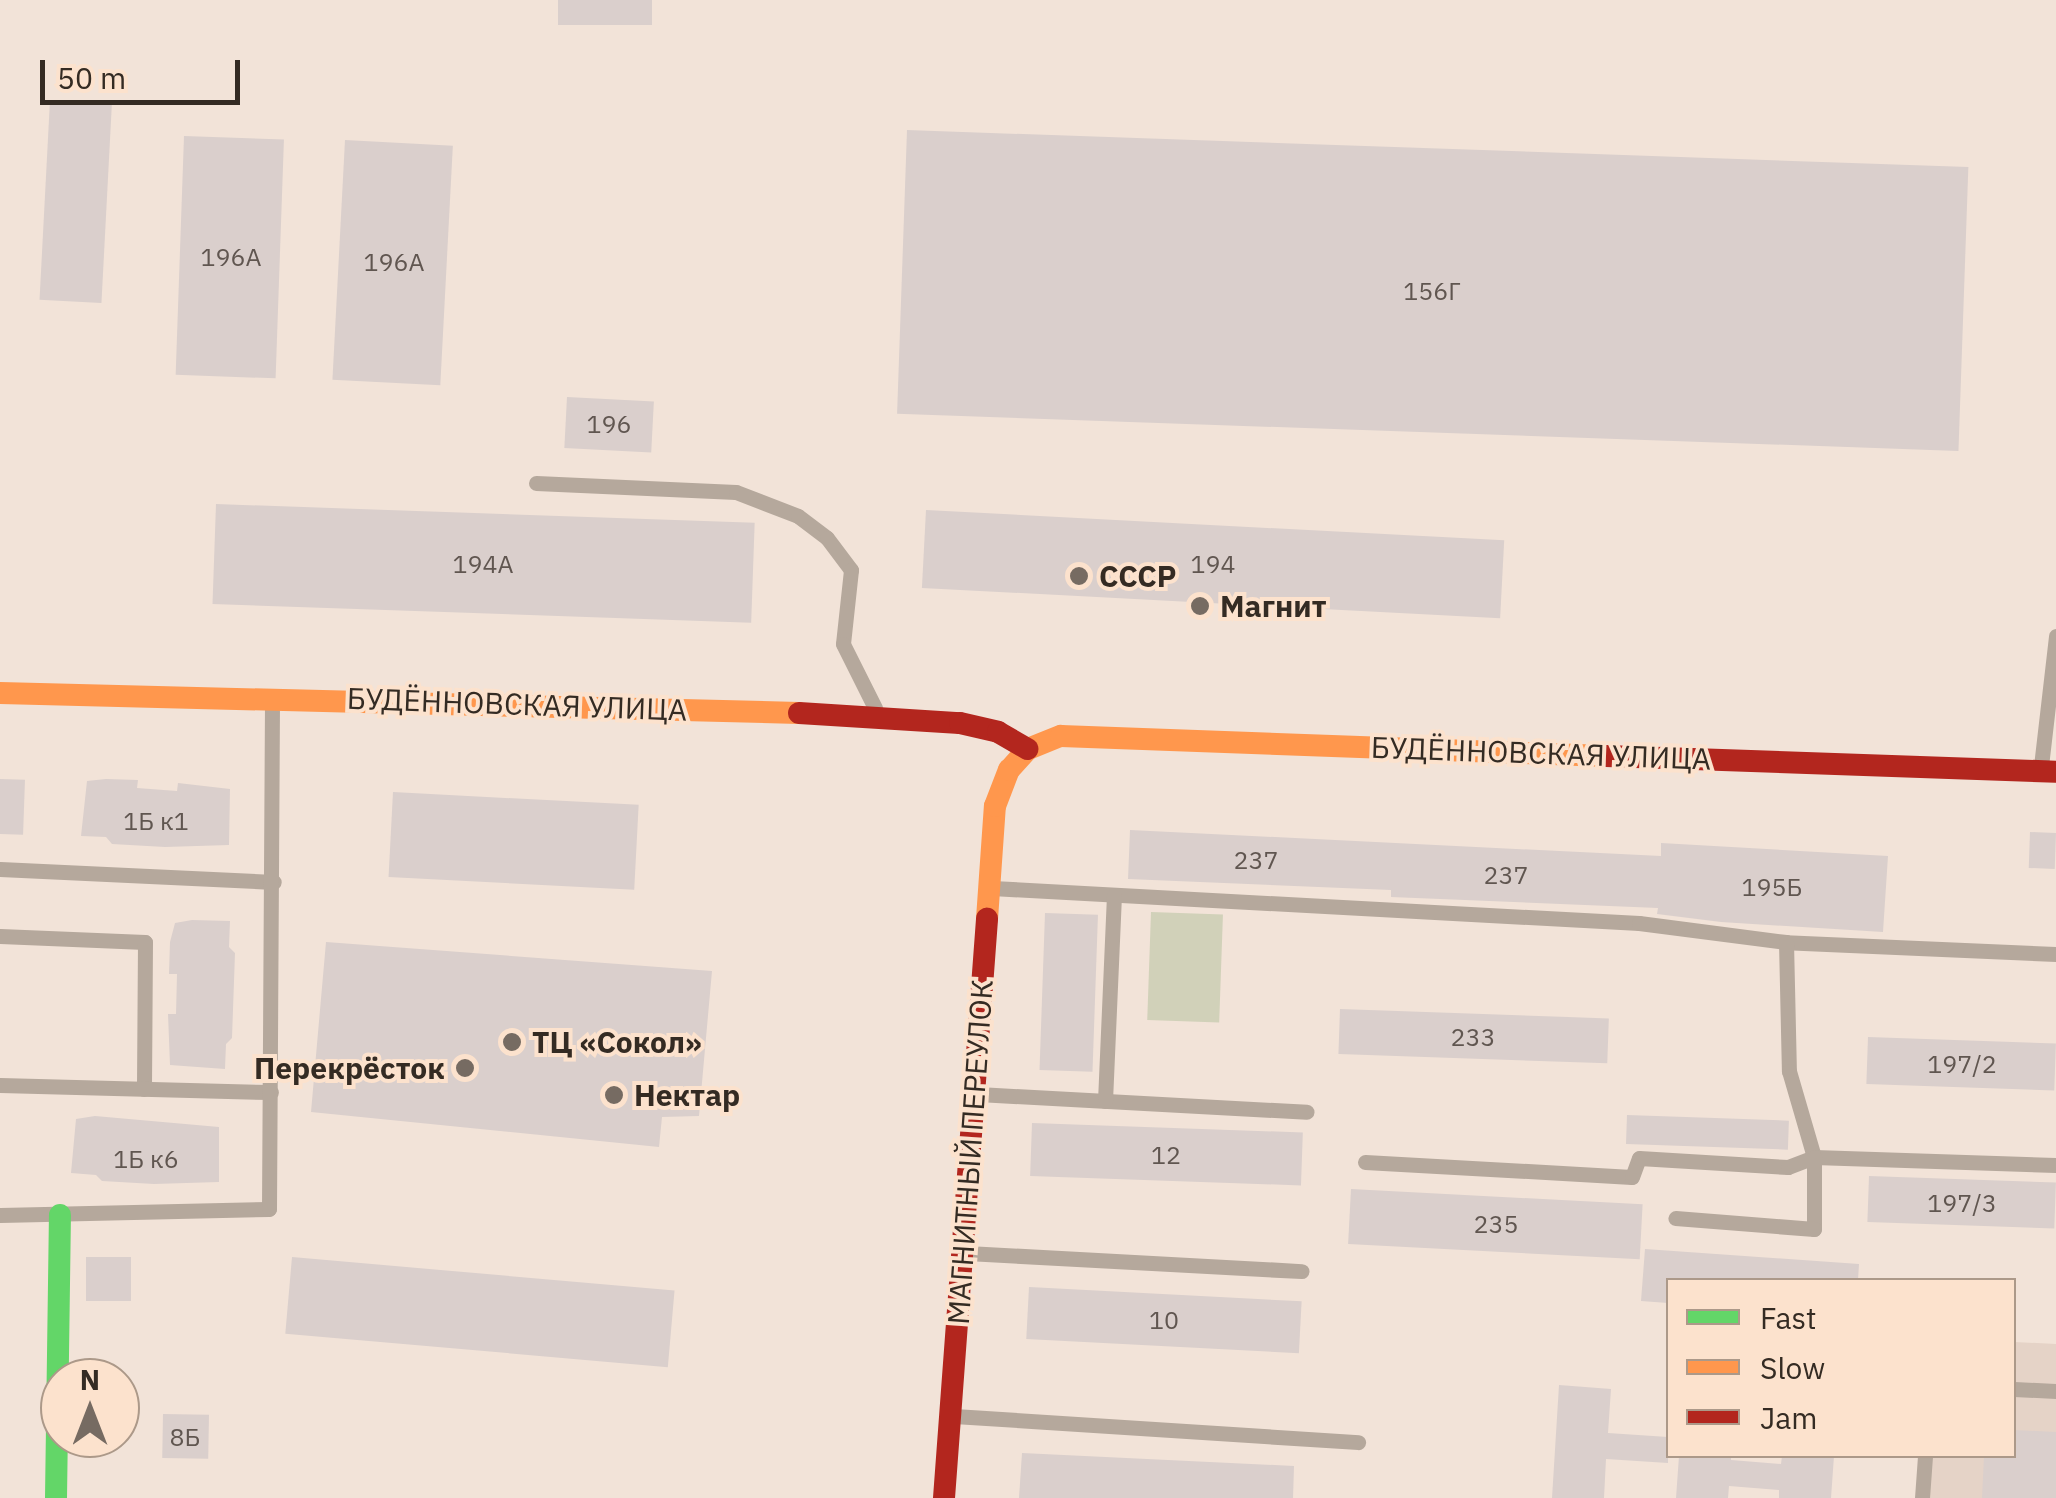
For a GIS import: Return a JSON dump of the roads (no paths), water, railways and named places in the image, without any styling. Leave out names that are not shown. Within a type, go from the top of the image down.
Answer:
[{"type":"main road","name":"БУДЁННОВСКАЯ УЛИЦА","points":[[0,693],[880,716],[960,723],[998,732],[1028,749],[1061,736],[2048,772]]},
{"type":"main road","name":"МАГНИТНЫЙ ПЕРЕУЛОК","points":[[944,1498],[995,806],[1008,770],[1028,749]]},
{"type":"main road","points":[[56,1498],[60,1216]]},
{"type":"lane","points":[[536,483],[736,492],[798,516],[826,538],[851,570],[843,644],[880,716]]},
{"type":"lane","points":[[2048,772],[2056,636]]},
{"type":"lane","points":[[0,1216],[270,1209],[272,698]]},
{"type":"lane","points":[[0,869],[274,882]]},
{"type":"lane","points":[[989,888],[1640,924],[1786,942],[2056,954]]},
{"type":"lane","points":[[1105,1101],[1114,894]]},
{"type":"lane","points":[[0,936],[145,942],[144,1089]]},
{"type":"lane","points":[[1675,1218],[1814,1229],[1814,1157],[1788,1071],[1786,942]]},
{"type":"lane","points":[[0,1086],[271,1092]]},
{"type":"lane","points":[[974,1094],[1307,1112]]},
{"type":"lane","points":[[1366,1162],[1632,1176],[1639,1158],[1788,1167],[1814,1157],[2056,1165]]},
{"type":"lane","points":[[962,1253],[1302,1271]]},
{"type":"lane","points":[[2016,1389],[2056,1392]]},
{"type":"lane","points":[[950,1416],[1358,1442]]},
{"type":"lane","points":[[1922,1498],[1925,1458]]},
{"type":"place","name":"СССР","points":[[1079,576]]},
{"type":"place","name":"Магнит","points":[[1200,606]]},
{"type":"place","name":"ТЦ «Сокол»","points":[[512,1042]]},
{"type":"place","name":"Перекрёсток","points":[[465,1068]]},
{"type":"place","name":"Нектар","points":[[614,1095]]}]
